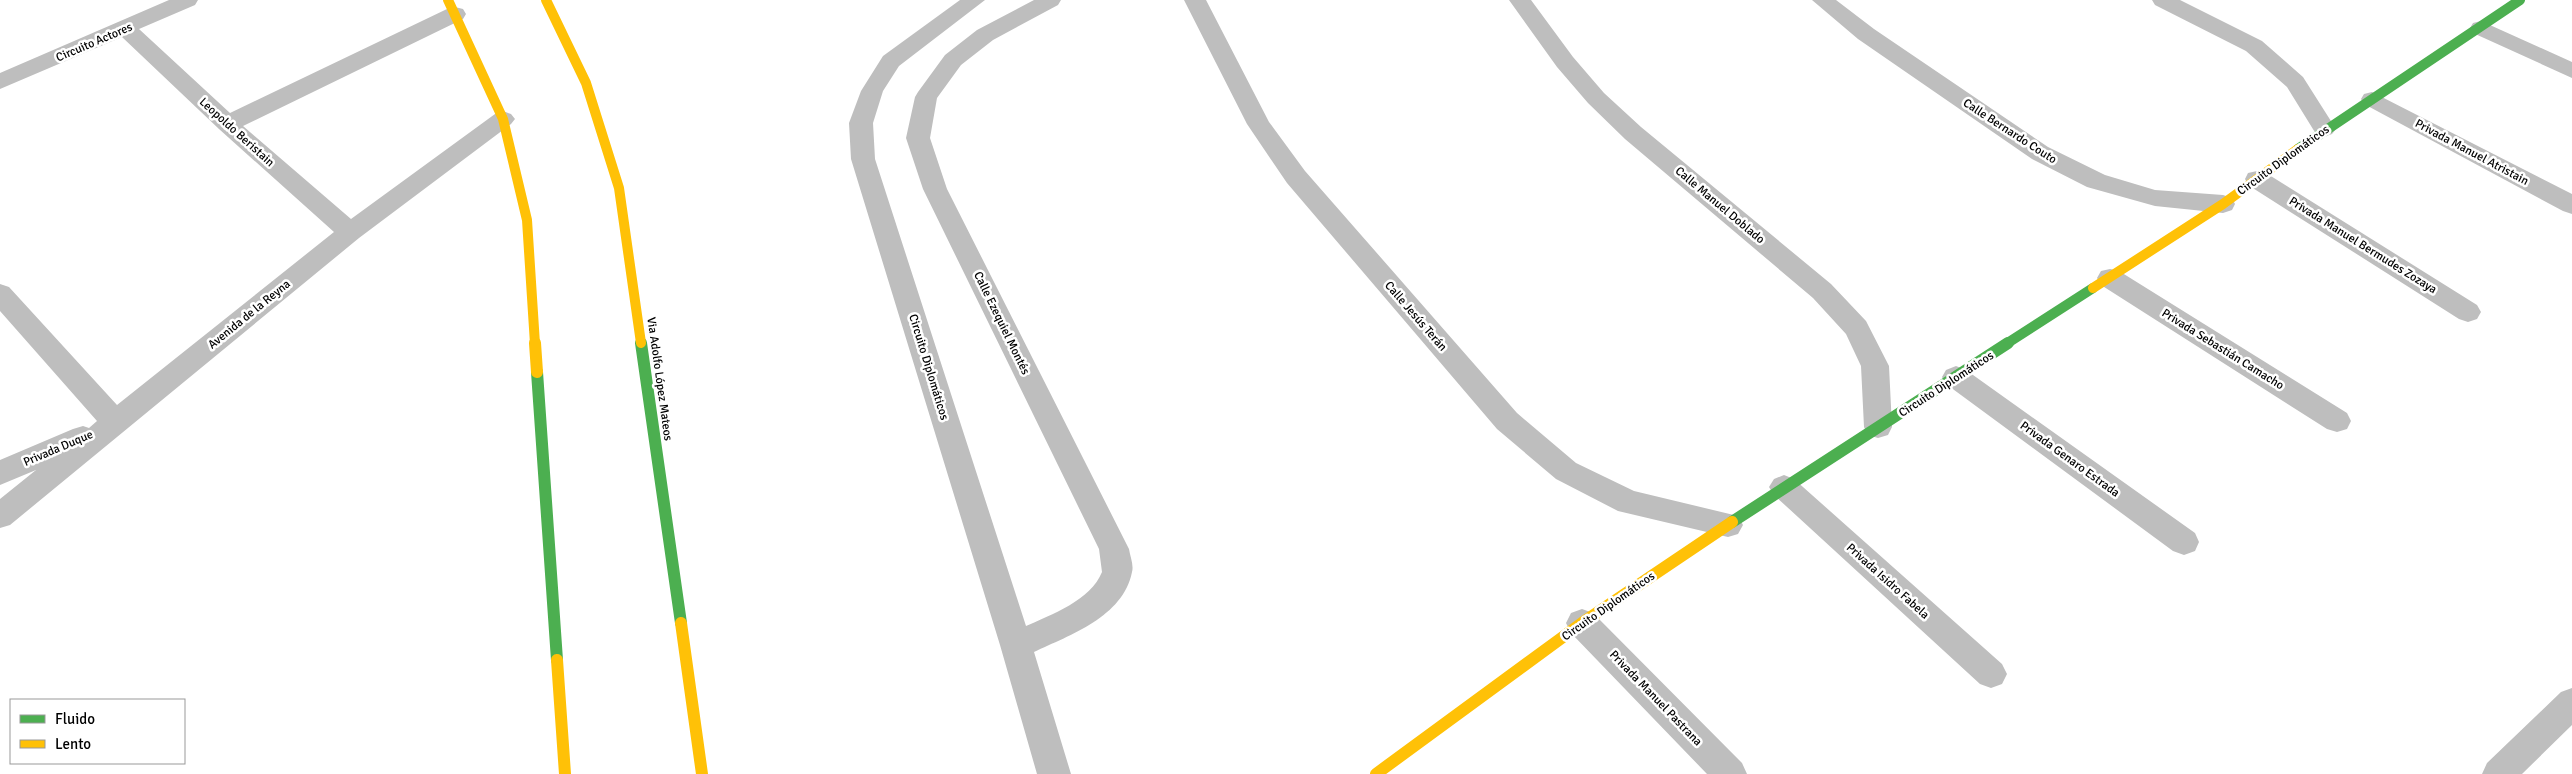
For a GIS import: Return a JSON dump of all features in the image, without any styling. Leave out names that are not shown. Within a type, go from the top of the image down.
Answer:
[{"type":"main road","name":"Via Adolfo López Mateos","points":[[546,0],[586,83],[620,188],[702,774]]},
{"type":"main road","name":"Circuito Diplomáticos","points":[[1376,774],[1582,623],[1728,524],[2223,204],[2324,130],[2481,28],[2520,0]]},
{"type":"main road","points":[[452,7],[503,119],[527,220],[565,774]]},
{"type":"street","name":"Circuito Actores","points":[[0,82],[126,29],[188,0]]},
{"type":"street","name":"Circuito Diplomáticos","points":[[974,0],[891,61],[872,91],[861,123],[863,159],[1016,645],[1054,774]]},
{"type":"street","name":"Calle Ezequiel Montés","points":[[1016,645],[1086,610],[1108,594],[1117,571],[1114,549],[935,189],[918,138],[926,96],[953,60],[986,35],[1050,0]]},
{"type":"street","name":"Calle Jesús Terán","points":[[1195,0],[1259,124],[1296,177],[1507,421],[1566,471],[1628,502],[1728,524]]},
{"type":"street","name":"Calle Manuel Doblado","points":[[1520,0],[1566,62],[1596,98],[1633,133],[1822,291],[1857,328],[1875,366],[1878,427]]},
{"type":"street","name":"Calle Bernardo Couto","points":[[1823,0],[1866,34],[2040,153],[2096,181],[2155,198],[2223,204]]},
{"type":"street","points":[[2163,0],[2254,46],[2295,82],[2324,130]]},
{"type":"street","points":[[227,124],[452,7]]},
{"type":"street","points":[[2481,28],[2572,71]]},
{"type":"street","name":"Leopoldo Beristain","points":[[126,29],[227,124],[350,232]]},
{"type":"street","name":"Privada Manuel Atristain","points":[[2372,99],[2572,205]]},
{"type":"street","name":"Avenida de la Reyna","points":[[0,516],[350,232],[503,119]]},
{"type":"street","name":"Privada Manuel Bermudes Zozaya","points":[[2257,179],[2468,312]]},
{"type":"street","name":"Privada Sebastián Camacho","points":[[2110,278],[2337,421]]},
{"type":"street","points":[[0,294],[116,423]]},
{"type":"street","name":"Privada Genaro Estrada","points":[[1956,377],[2184,542]]},
{"type":"street","name":"Privada Duque","points":[[0,473],[116,423]]},
{"type":"street","name":"Privada Isidro Fabela","points":[[1784,487],[1991,674]]},
{"type":"street","name":"Privada Manuel Pastrana","points":[[1582,623],[1730,774]]},
{"type":"street","points":[[2499,774],[2572,703]]},
{"type":"traffic: fast","points":[[2298,149],[2520,0]]},
{"type":"traffic: fast","points":[[1732,522],[2093,288]]},
{"type":"traffic: fast","points":[[641,343],[681,623]]},
{"type":"traffic: fast","points":[[537,372],[557,660]]},
{"type":"traffic: slow","points":[[448,0],[503,119],[527,220],[537,372]]},
{"type":"traffic: slow","points":[[546,0],[586,83],[619,188],[641,343]]},
{"type":"traffic: slow","points":[[2093,288],[2223,204],[2298,149]]},
{"type":"traffic: slow","points":[[1376,774],[1582,623],[1732,522]]},
{"type":"traffic: slow","points":[[681,623],[702,774]]},
{"type":"traffic: slow","points":[[557,660],[565,774]]}]
